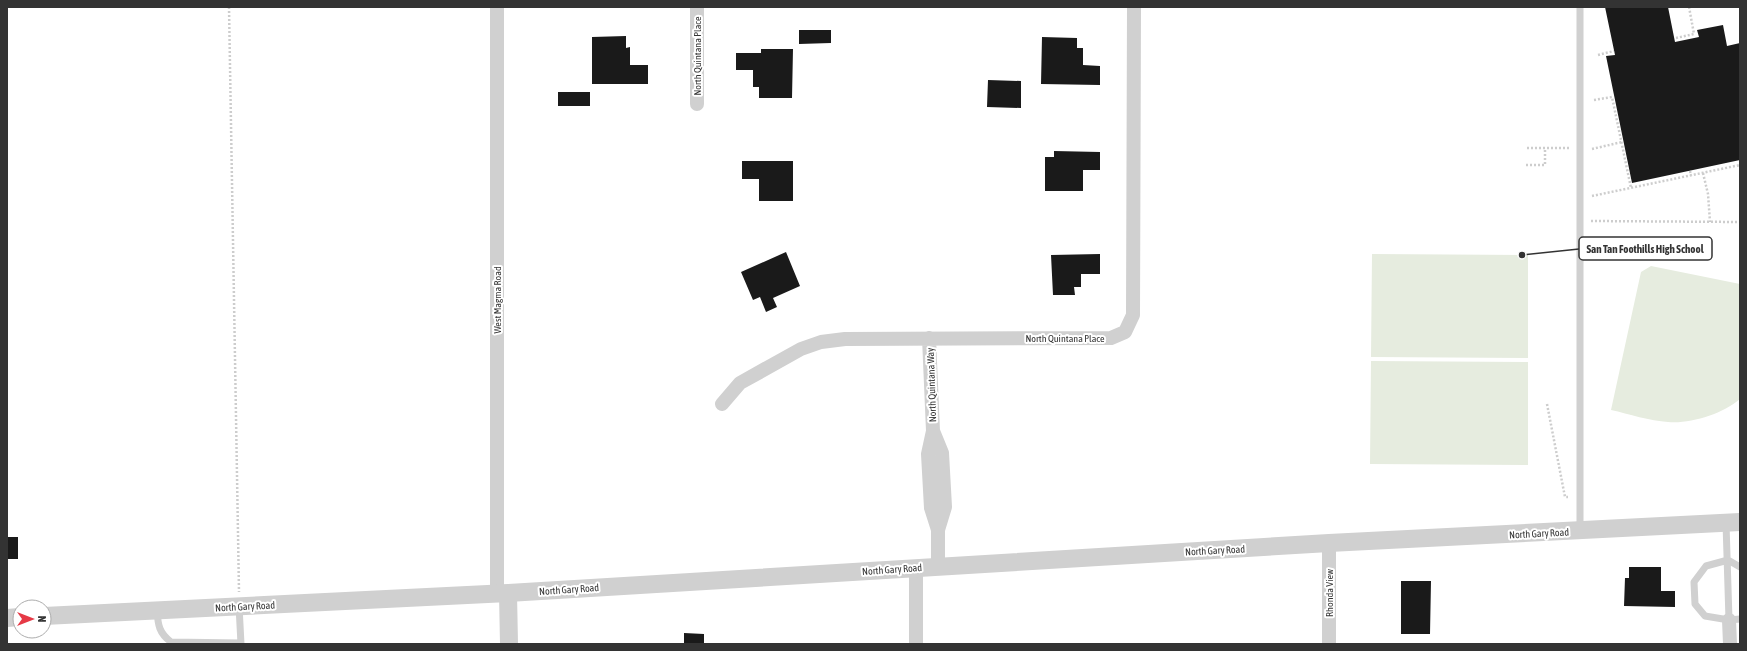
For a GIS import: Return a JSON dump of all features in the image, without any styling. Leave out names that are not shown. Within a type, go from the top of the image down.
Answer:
[{"type":"street","name":"West Magma Road","points":[[497,7],[502,593]]},
{"type":"street","name":"North Quintana Place","points":[[697,7],[697,104]]},
{"type":"street","name":"North Quintana Place","points":[[722,404],[740,383],[801,349],[821,342],[845,339],[1111,338],[1125,332],[1133,315],[1134,7]]},
{"type":"street","name":"North Quintana Way","points":[[929,338],[933,431],[928,454],[931,508],[938,530],[938,566]]},
{"type":"street","name":"North Gary Road","points":[[52,616],[502,593],[1329,543],[1733,523]]},
{"type":"street","name":"Rhonda View","points":[[1329,543],[1329,644]]},
{"type":"street","points":[[916,568],[916,644]]},
{"type":"street","points":[[502,593],[509,644]]},
{"type":"street","points":[[1730,644],[1735,619]]},
{"type":"lane","points":[[1580,7],[1580,531]]},
{"type":"lane","points":[[1733,523],[1728,560],[1735,619],[1705,616],[1695,604],[1694,582],[1706,566],[1728,560],[1740,567]]},
{"type":"lane","points":[[157,610],[158,626],[162,635],[171,642],[241,643],[239,606]]},
{"type":"path","points":[[229,7],[239,606]]},
{"type":"path","points":[[1676,38],[1694,34],[1689,7]]},
{"type":"path","points":[[1598,55],[1614,51]]},
{"type":"path","points":[[1594,100],[1612,97],[1631,188]]},
{"type":"path","points":[[1592,149],[1622,142]]},
{"type":"path","points":[[1527,148],[1569,148]]},
{"type":"path","points":[[1526,165],[1545,165],[1545,148]]},
{"type":"path","points":[[1592,196],[1740,165]]},
{"type":"path","points":[[1690,171],[1691,176]]},
{"type":"path","points":[[1703,173],[1708,194],[1710,222]]},
{"type":"path","points":[[1591,221],[1740,222]]},
{"type":"path","points":[[1547,404],[1565,497],[1568,497]]},
{"type":"shaded area","points":[[1372,254],[1528,255],[1528,358],[1371,357]]},
{"type":"shaded area","points":[[1651,266],[1740,284],[1740,399],[1724,409],[1706,417],[1696,420],[1668,422],[1611,410],[1641,272]]},
{"type":"shaded area","points":[[1371,361],[1528,362],[1528,465],[1370,464]]},
{"type":"building","points":[[1605,7],[1668,7],[1675,42],[1699,37],[1697,30],[1723,25],[1727,46],[1740,43],[1740,160],[1632,183],[1606,56],[1615,55]]},
{"type":"building","points":[[799,30],[831,30],[831,43],[799,44]]},
{"type":"building","points":[[626,36],[626,48],[630,47],[630,65],[648,65],[648,84],[592,84],[592,37]]},
{"type":"building","points":[[1042,37],[1077,38],[1077,48],[1083,48],[1083,65],[1100,66],[1100,85],[1041,84]]},
{"type":"building","points":[[761,49],[793,49],[792,98],[759,98],[759,87],[753,87],[753,70],[736,70],[736,53],[761,53]]},
{"type":"building","points":[[988,80],[1021,81],[1021,108],[987,107]]},
{"type":"building","points":[[558,92],[590,92],[590,106],[558,106]]},
{"type":"building","points":[[1054,151],[1100,152],[1100,170],[1083,170],[1083,191],[1045,191],[1045,157],[1054,157]]},
{"type":"building","points":[[742,161],[793,161],[793,201],[759,201],[759,179],[742,179]]},
{"type":"building","points":[[786,252],[800,286],[773,298],[777,307],[766,312],[760,297],[753,300],[741,272]]},
{"type":"building","points":[[1100,254],[1100,274],[1081,274],[1081,287],[1074,287],[1075,295],[1053,295],[1051,255]]},
{"type":"building","points":[[7,537],[18,537],[18,559],[7,559]]},
{"type":"building","points":[[1629,567],[1661,567],[1661,591],[1675,591],[1675,607],[1624,606],[1625,578],[1629,578]]},
{"type":"building","points":[[1401,581],[1431,581],[1430,634],[1401,634]]},
{"type":"building","points":[[684,633],[704,634],[704,644],[684,644]]},
{"type":"place","name":"San Tan Foothills High School","points":[[1522,255]]}]
